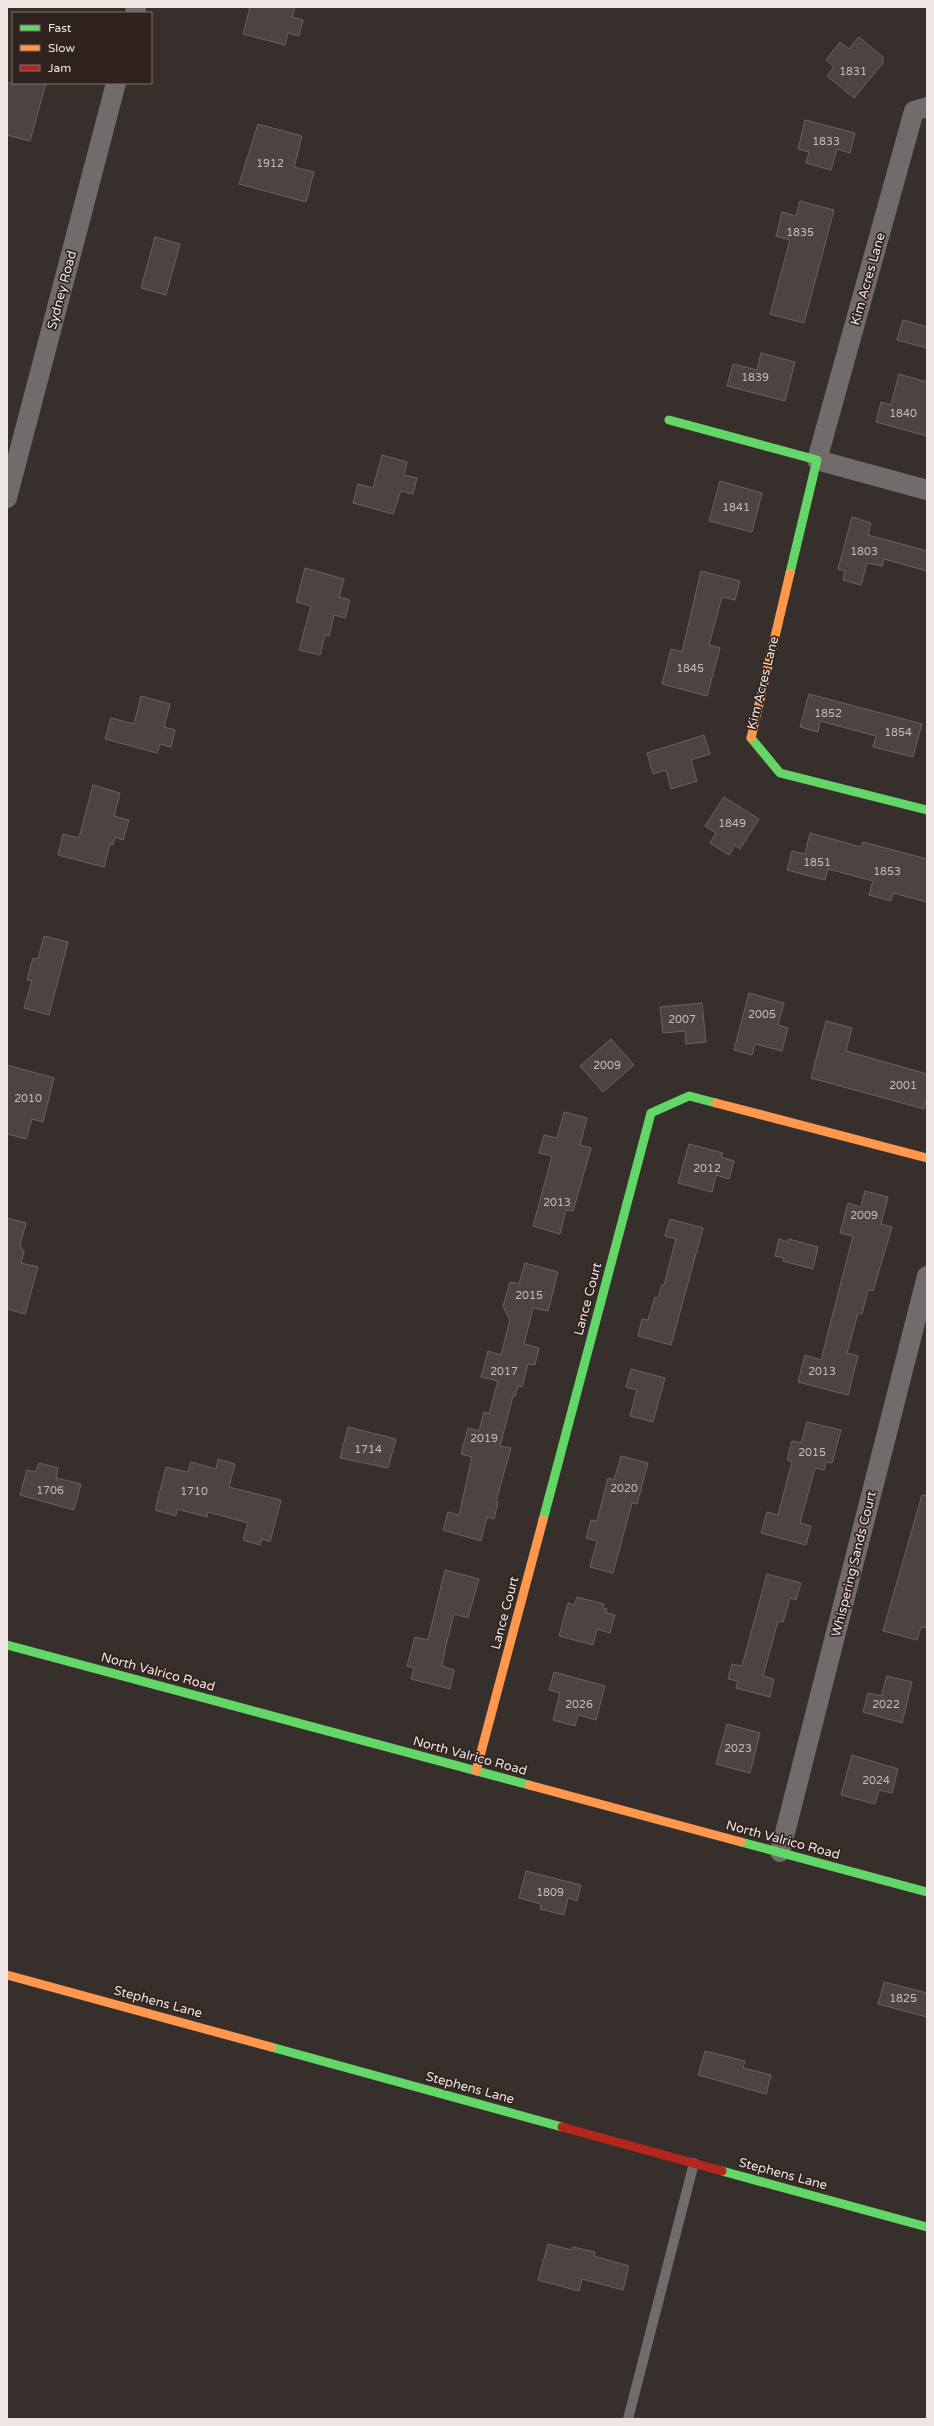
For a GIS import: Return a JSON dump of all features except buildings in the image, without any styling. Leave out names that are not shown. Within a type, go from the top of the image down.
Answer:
[{"type":"street","name":"Sydney Road","points":[[7,498],[116,84]]},
{"type":"street","name":"Kim Acres Lane","points":[[927,107],[914,111],[817,460],[750,737],[780,772],[927,810]]},
{"type":"street","points":[[669,420],[927,490]]},
{"type":"street","name":"Lance Court","points":[[476,1771],[651,1113],[689,1096],[927,1158]]},
{"type":"street","name":"Whispering Sands Court","points":[[780,1852],[927,1276]]},
{"type":"street","name":"North Valrico Road","points":[[7,1645],[927,1892]]},
{"type":"street","name":"Stephens Lane","points":[[7,1974],[927,2227]]},
{"type":"lane","points":[[628,2419],[694,2163]]},
{"type":"traffic: fast","points":[[669,420],[817,460],[790,573]]},
{"type":"traffic: fast","points":[[751,738],[780,773],[927,810]]},
{"type":"traffic: fast","points":[[543,1520],[651,1113],[689,1096],[716,1103]]},
{"type":"traffic: fast","points":[[7,1645],[529,1785]]},
{"type":"traffic: fast","points":[[741,1842],[927,1892]]},
{"type":"traffic: fast","points":[[271,2047],[562,2127]]},
{"type":"traffic: fast","points":[[722,2171],[927,2227]]},
{"type":"traffic: slow","points":[[751,738],[790,573]]},
{"type":"traffic: slow","points":[[716,1103],[927,1158]]},
{"type":"traffic: slow","points":[[476,1771],[543,1520]]},
{"type":"traffic: slow","points":[[529,1785],[741,1842]]},
{"type":"traffic: slow","points":[[7,1975],[271,2047]]},
{"type":"traffic: jam","points":[[562,2127],[722,2171]]}]
